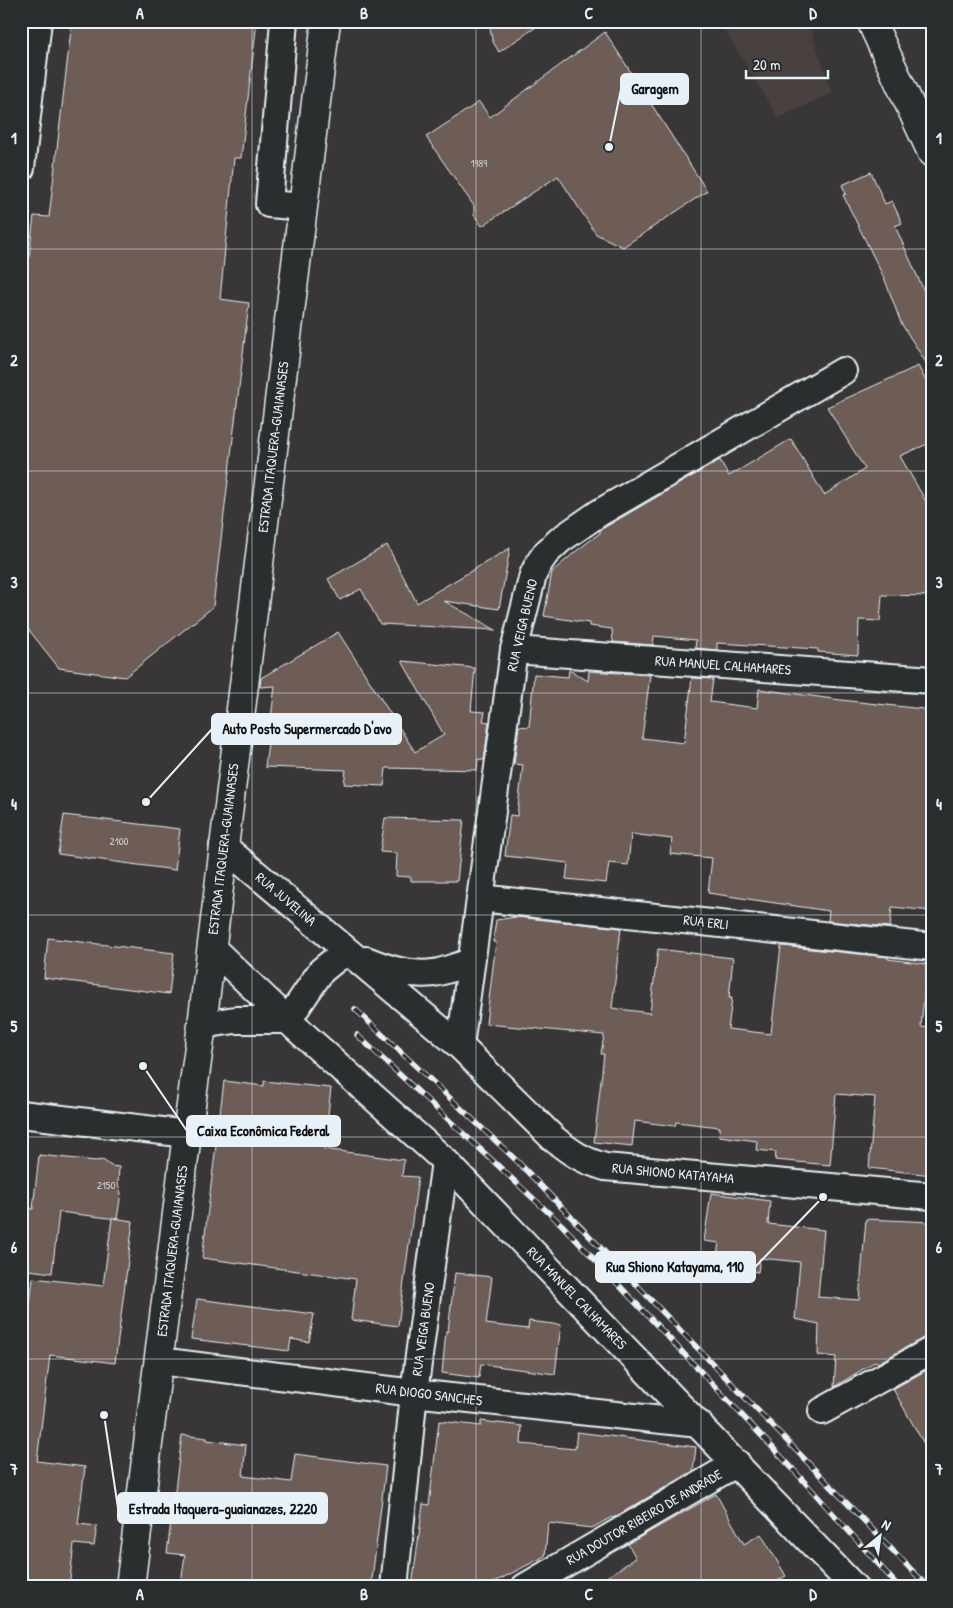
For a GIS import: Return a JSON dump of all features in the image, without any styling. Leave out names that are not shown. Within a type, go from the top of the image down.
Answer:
[{"type":"main road","name":"ESTRADA ITAQUERA-GUAIANASES","points":[[130,1587],[186,1134],[212,948],[223,846],[326,21]]},
{"type":"main road","points":[[871,21],[932,153]]},
{"type":"street","points":[[21,168],[24,126],[38,21]]},
{"type":"street","points":[[284,21],[269,204],[303,207]]},
{"type":"street","name":"RUA VEIGA BUENO","points":[[460,1046],[514,650],[533,575],[546,553],[560,540],[599,513],[842,371]]},
{"type":"street","name":"RUA MANUEL CALHAMARES","points":[[514,650],[932,680]]},
{"type":"street","name":"RUA JUVELINA","points":[[223,846],[460,1046]]},
{"type":"street","name":"RUA ERLI","points":[[480,898],[932,947]]},
{"type":"street","name":"RUA MANUEL CALHAMARES","points":[[212,948],[288,1020],[445,1161],[854,1587]]},
{"type":"street","points":[[202,1025],[235,1020],[288,1020],[321,971],[333,961],[349,953]]},
{"type":"street","name":"RUA JUVELINA","points":[[349,953],[386,968],[407,973],[434,973],[471,962]]},
{"type":"street","name":"RUA SHIONO KATAYAMA","points":[[460,1046],[554,1139],[583,1160],[605,1167],[932,1196]]},
{"type":"street","points":[[21,1114],[186,1134]]},
{"type":"street","name":"RUA VEIGA BUENO","points":[[394,1587],[414,1393],[445,1161]]},
{"type":"street","points":[[822,1412],[932,1350]]},
{"type":"street","name":"RUA DIOGO SANCHES","points":[[159,1361],[414,1393],[699,1424]]},
{"type":"street","name":"RUA DOUTOR RIBEIRO DE ANDRADE","points":[[525,1587],[737,1463]]},
{"type":"shaded area","points":[[719,21],[808,21],[832,93],[778,118]]},
{"type":"building","points":[[72,21],[257,21],[241,158],[234,158],[220,299],[249,303],[213,607],[125,677],[59,668],[21,620],[21,321],[34,216],[49,217]]},
{"type":"building","points":[[489,21],[545,21],[499,52],[492,40]]},
{"type":"building","points":[[605,32],[707,191],[623,247],[596,234],[558,176],[482,226],[474,215],[474,206],[426,137],[479,102],[490,117]]},
{"type":"building","points":[[871,172],[885,204],[892,201],[902,223],[895,226],[932,309],[932,372],[901,323],[885,280],[843,195],[846,194],[842,185]]},
{"type":"building","points":[[918,366],[932,392],[932,442],[900,456],[932,512],[932,596],[882,595],[880,621],[859,620],[858,655],[818,652],[818,649],[717,643],[717,650],[695,648],[696,640],[654,636],[653,645],[613,642],[612,629],[589,626],[589,623],[544,616],[552,572],[600,533],[600,530],[720,460],[729,476],[791,439],[824,495],[865,469],[827,407]]},
{"type":"building","points":[[387,545],[417,603],[510,548],[499,609],[444,601],[496,630],[380,624],[361,589],[340,600],[328,579]]},
{"type":"building","points":[[338,632],[415,752],[444,735],[402,661],[475,668],[471,711],[485,712],[483,721],[489,722],[484,760],[478,759],[477,770],[386,768],[384,786],[344,784],[346,770],[265,767],[275,686],[260,687],[261,678]]},
{"type":"building","points":[[569,670],[588,681],[589,671],[650,675],[642,738],[684,743],[692,678],[713,679],[710,702],[757,708],[759,689],[932,710],[932,911],[892,907],[890,927],[828,921],[829,911],[708,893],[712,858],[670,854],[672,839],[631,834],[628,865],[609,863],[606,883],[566,879],[568,863],[505,856],[510,815],[517,816],[523,765],[514,764],[519,726],[529,727],[534,674],[568,677]]},
{"type":"building","points":[[64,815],[180,829],[175,870],[58,854]]},
{"type":"building","points":[[385,818],[464,820],[457,881],[411,881],[411,877],[396,876],[397,853],[380,852]]},
{"type":"building","points":[[516,917],[621,928],[612,1008],[650,1013],[658,949],[733,958],[729,998],[732,998],[728,1029],[771,1034],[781,946],[888,957],[888,959],[927,964],[921,1027],[932,1028],[932,1175],[869,1168],[875,1097],[836,1094],[830,1165],[775,1160],[776,1152],[756,1150],[757,1141],[719,1136],[720,1127],[676,1122],[675,1126],[635,1121],[632,1146],[594,1142],[604,1054],[601,1054],[604,1035],[486,1024],[496,942],[493,942],[496,920]]},
{"type":"building","points":[[48,938],[174,953],[169,994],[44,978]]},
{"type":"building","points":[[224,1081],[264,1086],[264,1081],[331,1088],[324,1149],[404,1160],[402,1176],[418,1177],[398,1326],[351,1320],[356,1279],[202,1258]]},
{"type":"building","points":[[39,1155],[96,1161],[103,1160],[111,1166],[119,1167],[118,1184],[121,1193],[117,1219],[59,1212],[52,1273],[21,1269],[21,1208],[33,1209]]},
{"type":"building","points":[[711,1193],[770,1201],[768,1224],[824,1230],[818,1297],[859,1300],[866,1219],[932,1222],[932,1335],[878,1363],[876,1361],[834,1387],[836,1357],[818,1355],[819,1324],[795,1319],[800,1262],[760,1258],[758,1272],[715,1266],[719,1243],[704,1241]]},
{"type":"building","points":[[112,1218],[133,1221],[115,1363],[50,1355],[37,1461],[85,1467],[78,1524],[97,1526],[94,1546],[74,1544],[69,1587],[21,1587],[21,1310],[29,1311],[33,1278],[103,1286]]},
{"type":"building","points":[[455,1273],[492,1277],[486,1324],[528,1329],[529,1321],[561,1325],[555,1374],[481,1364],[479,1378],[442,1373]]},
{"type":"building","points":[[197,1299],[314,1314],[309,1342],[291,1339],[289,1351],[191,1339]]},
{"type":"building","points":[[932,1367],[932,1458],[893,1389]]},
{"type":"building","points":[[439,1421],[481,1426],[481,1421],[522,1426],[521,1444],[575,1449],[577,1432],[696,1447],[693,1471],[613,1518],[592,1528],[548,1523],[545,1556],[485,1587],[412,1587],[423,1504],[429,1505]]},
{"type":"building","points":[[182,1435],[246,1445],[243,1476],[291,1482],[295,1454],[386,1466],[371,1587],[182,1587],[185,1555],[167,1553]]},
{"type":"building","points":[[716,1494],[744,1544],[761,1534],[786,1576],[767,1587],[591,1587],[636,1558],[628,1544]]},
{"type":"railway","points":[[355,1009],[517,1161],[928,1587]]},
{"type":"railway","points":[[357,1035],[562,1225],[791,1467],[899,1587]]},
{"type":"place","name":"Garagem","points":[[609,147]]},
{"type":"place","name":"Auto Posto Supermercado D'avo","points":[[146,802]]},
{"type":"place","name":"Caixa Econômica Federal","points":[[143,1066]]},
{"type":"place","name":"Rua Shiono Katayama, 110","points":[[823,1197]]},
{"type":"place","name":"Estrada Itaquera-guaianazes, 2220","points":[[104,1415]]}]
